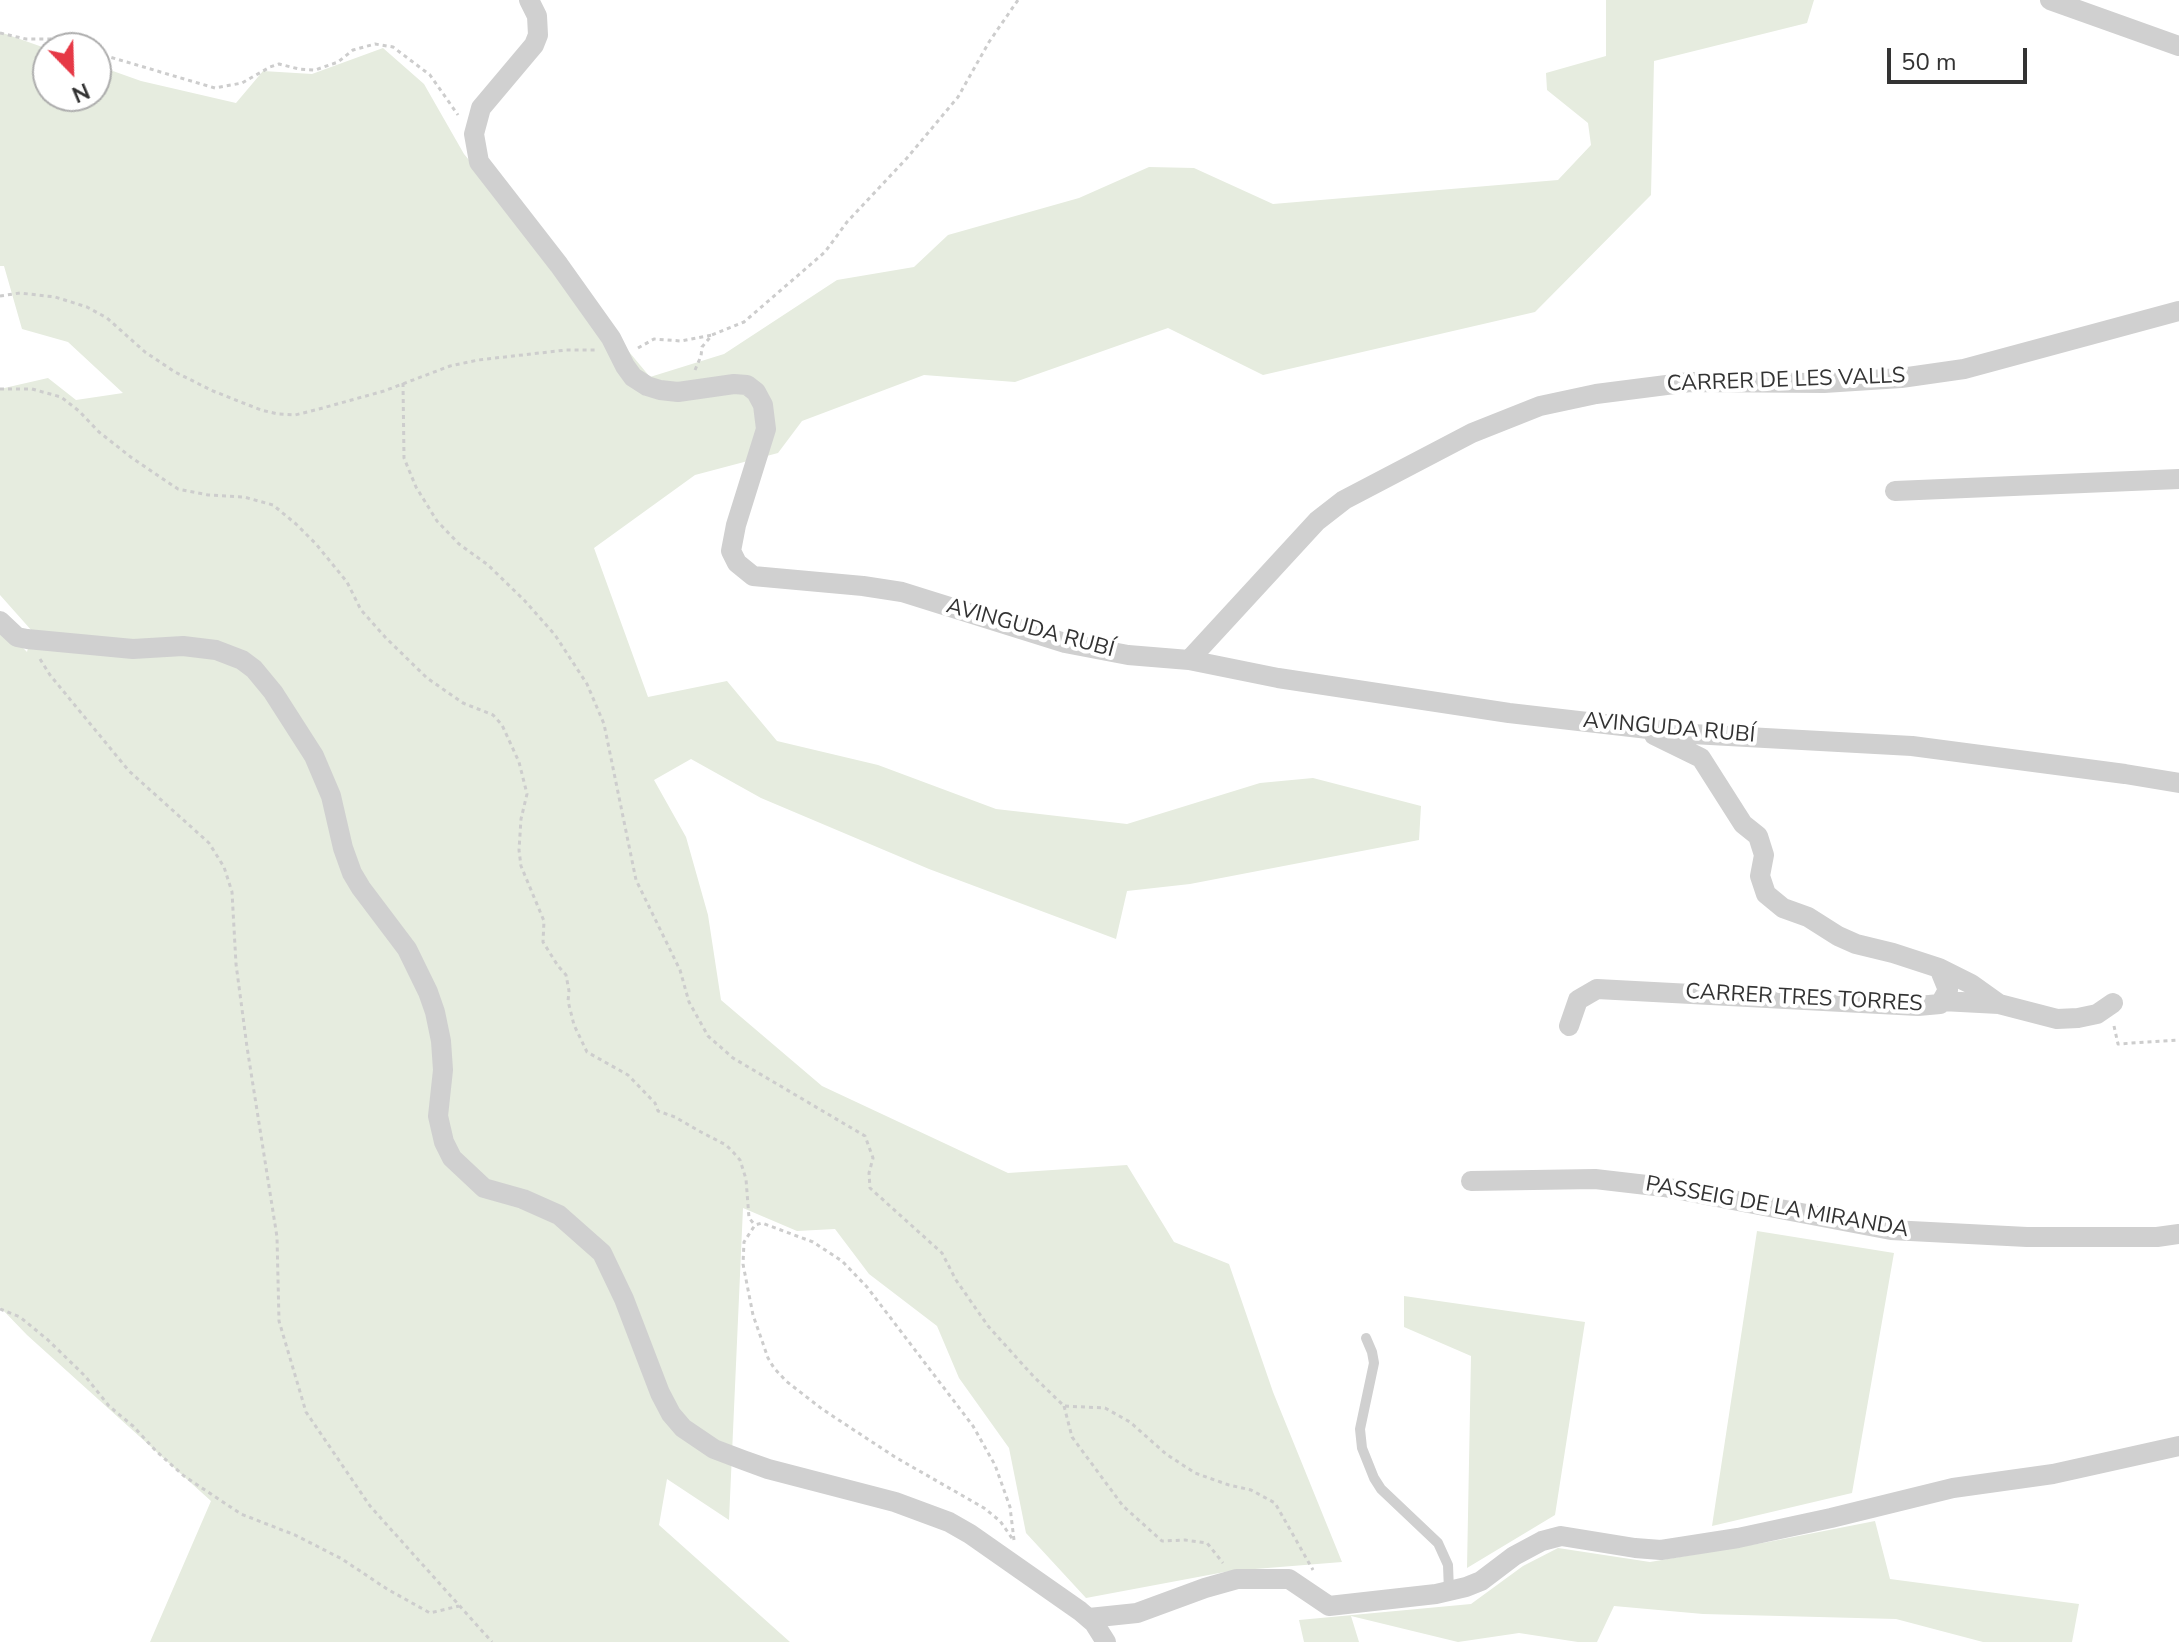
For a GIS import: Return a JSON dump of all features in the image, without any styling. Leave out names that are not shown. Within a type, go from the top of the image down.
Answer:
[{"type":"street","points":[[474,137],[474,126],[481,108],[534,45],[539,25],[529,0]]},
{"type":"street","points":[[2050,0],[2179,46]]},
{"type":"street","name":"AVINGUDA RUBÍ","points":[[474,137],[476,154],[484,170],[559,265],[611,338],[633,377],[647,386],[678,392],[734,384],[747,385],[756,392],[763,405],[766,429],[731,551],[737,563],[753,576],[902,592],[1065,643],[1128,655],[1189,660],[1278,678],[1509,713],[1692,734],[1912,746],[2179,783]]},
{"type":"street","name":"CARRER DE LES VALLS","points":[[1189,660],[1317,521],[1344,500],[1472,433],[1540,406],[1596,394],[1690,382],[1824,383],[1901,378],[1948,371],[2036,350],[2179,311]]},
{"type":"street","points":[[1895,491],[2179,479]]},
{"type":"street","points":[[0,621],[17,637],[27,639],[133,649],[183,646],[216,650],[242,660],[263,680],[324,776],[352,873],[407,949],[428,992],[441,1041],[443,1070],[438,1116],[444,1142],[452,1158],[484,1188],[523,1199],[559,1215],[602,1253],[624,1299],[660,1393],[683,1428],[714,1449],[768,1469],[895,1502],[949,1522],[1089,1618],[1106,1642]]},
{"type":"street","name":"CARRER TRES TORRES","points":[[1569,1026],[1578,1000],[1597,989],[1918,1006],[1940,1004],[1948,990],[1939,968],[1856,944],[1808,917],[1783,908],[1766,894],[1760,876],[1764,855],[1758,836],[1743,824],[1701,758],[1639,728]]},
{"type":"street","points":[[1939,968],[1971,984],[1999,1004]]},
{"type":"street","points":[[1942,1001],[1999,1004],[2057,1019],[2097,1014],[2113,1003]]},
{"type":"street","name":"PASSEIG DE LA MIRANDA","points":[[1471,1181],[1595,1179],[1650,1185],[1891,1230],[2027,1237],[2157,1237],[2179,1234]]},
{"type":"street","points":[[1089,1618],[1137,1613],[1231,1580],[1289,1579],[1329,1606],[1449,1591],[1481,1581],[1514,1556],[1542,1541],[1561,1536],[1661,1550],[1738,1538],[1953,1488],[2053,1474],[2176,1448]]},
{"type":"lane","points":[[1366,1338],[1374,1363],[1360,1429],[1362,1448],[1381,1489],[1438,1543],[1448,1565],[1449,1591]]},
{"type":"path","points":[[0,296],[20,293],[55,297],[87,307],[107,318],[145,352],[175,372],[261,410],[295,415],[450,366],[503,356],[566,350],[640,348],[654,339],[681,341],[712,335],[744,322],[825,252],[847,222],[958,97],[989,42],[1018,0]]},
{"type":"path","points":[[0,33],[32,39]]},
{"type":"path","points":[[112,58],[215,88],[232,87],[279,64],[315,70],[338,62],[353,50],[375,44],[393,47],[430,75],[474,137]]},
{"type":"path","points":[[690,390],[702,347],[712,335]]},
{"type":"path","points":[[403,383],[404,458],[416,487],[448,533],[488,565],[555,635],[587,684],[604,724],[636,880],[680,970],[689,1002],[708,1036],[733,1058],[865,1136],[873,1158],[869,1173],[870,1188],[942,1253],[956,1280],[988,1326],[1064,1406],[1072,1437],[1123,1506],[1162,1541],[1207,1543],[1225,1565],[1231,1580]]},
{"type":"path","points":[[0,389],[32,389],[61,397],[132,458],[178,489],[244,497],[273,505],[316,544],[347,582],[361,610],[427,678],[463,703],[493,715],[502,725],[519,762],[527,794],[521,819],[521,866],[544,921],[543,942],[566,975],[574,1025],[587,1052],[628,1075],[655,1103],[658,1111],[675,1117],[733,1152],[740,1160],[746,1179],[749,1218],[755,1225]]},
{"type":"path","points":[[27,639],[50,675],[129,771],[209,843],[224,867],[232,892],[236,964],[277,1237],[279,1321],[306,1412],[370,1506],[492,1642]]},
{"type":"path","points":[[2118,1044],[2179,1040]]},
{"type":"path","points":[[762,1223],[820,1246],[852,1270],[867,1287],[973,1426],[995,1465],[1010,1507],[1014,1541],[1000,1521],[984,1508],[895,1457],[822,1409],[774,1368],[753,1315],[743,1264],[744,1242],[755,1225],[762,1223]]},
{"type":"path","points":[[0,1309],[20,1317],[48,1340],[85,1376],[109,1406],[184,1476],[241,1514],[295,1535],[342,1559],[430,1613],[459,1606]]},
{"type":"path","points":[[1064,1406],[1105,1408],[1130,1422],[1166,1454],[1195,1473],[1251,1490],[1275,1503],[1317,1576]]},
{"type":"shaded area","points":[[1606,0],[1814,0],[1807,23],[1654,61],[1651,195],[1535,312],[1263,375],[1168,328],[1015,382],[924,375],[802,421],[778,453],[695,475],[594,548],[648,697],[727,681],[777,741],[878,765],[996,809],[1127,824],[1260,783],[1313,778],[1421,806],[1419,840],[1190,884],[1127,891],[1116,939],[929,869],[761,798],[691,759],[654,780],[686,837],[708,915],[721,1000],[822,1086],[1008,1173],[1127,1165],[1174,1242],[1229,1264],[1273,1392],[1342,1562],[1230,1571],[1086,1598],[1026,1533],[1009,1448],[959,1378],[937,1326],[869,1274],[835,1229],[797,1231],[743,1208],[729,1520],[667,1479],[659,1525],[790,1642],[150,1642],[211,1501],[0,1307],[0,624],[27,652],[32,631],[0,595],[0,389],[48,378],[76,400],[123,393],[68,342],[22,329],[4,266],[0,266],[0,32],[32,43],[32,112],[112,112],[112,71],[141,81],[236,103],[263,71],[312,74],[383,48],[424,84],[464,154],[650,377],[724,354],[837,280],[914,267],[948,235],[1079,198],[1149,167],[1194,168],[1273,204],[1558,180],[1591,145],[1588,123],[1547,90],[1546,73],[1606,56]]},
{"type":"shaded area","points":[[1757,1231],[1894,1253],[1852,1493],[1712,1526]]},
{"type":"shaded area","points":[[1404,1296],[1585,1322],[1555,1515],[1467,1568],[1471,1356],[1404,1327]]},
{"type":"shaded area","points":[[1875,1521],[1890,1579],[2079,1604],[2072,1642],[1983,1642],[1896,1619],[1703,1614],[1614,1606],[1597,1642],[1519,1633],[1458,1642],[1351,1616],[1359,1642],[1304,1642],[1299,1620],[1471,1604],[1523,1566],[1558,1548],[1650,1562]]}]
